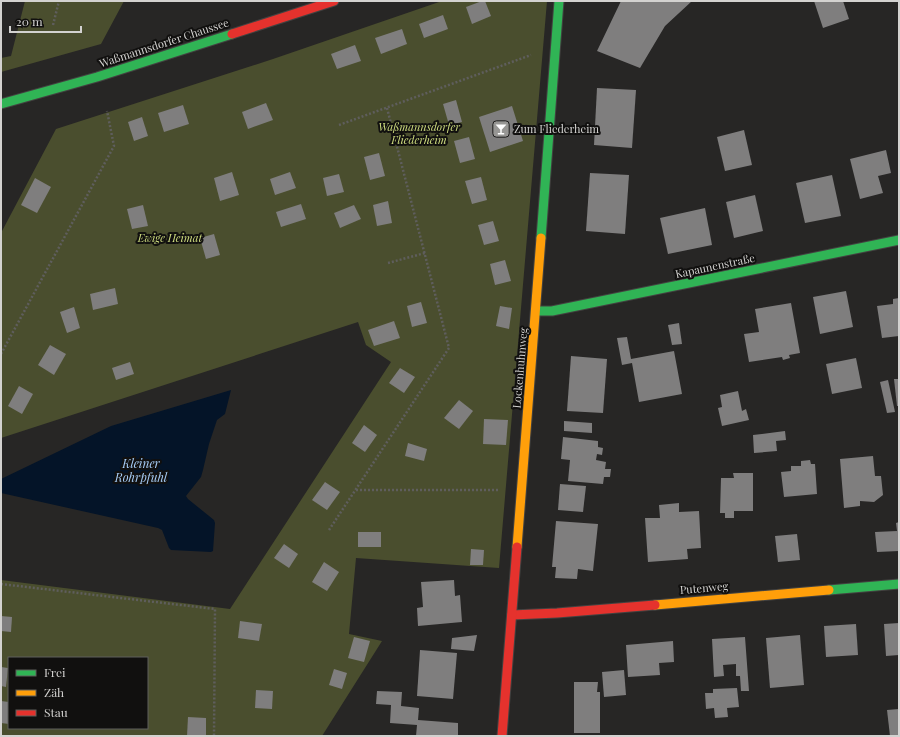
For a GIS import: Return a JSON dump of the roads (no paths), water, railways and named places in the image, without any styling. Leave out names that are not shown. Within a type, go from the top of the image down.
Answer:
[{"type":"street","name":"Waßmannsdorfer Chaussee","points":[[1,104],[97,77],[334,1]]},
{"type":"street","name":"Lockenhuhnweg","points":[[502,736],[559,1]]},
{"type":"street","name":"Kapaunenstraße","points":[[536,311],[552,311],[899,240]]},
{"type":"street","name":"Putenweg","points":[[512,615],[899,584]]},
{"type":"water","name":"Kleiner Rohrpfuhl","points":[[231,390],[225,414],[217,420],[209,444],[201,477],[186,496],[214,520],[213,551],[211,552],[171,550],[162,530],[158,528],[1,493],[1,479],[111,426]]},
{"type":"place","name":"Zum Fliederheim","points":[[501,129]]},
{"type":"park label","name":"Waßmannsdorfer Fliederheim","points":[[419,133]]},
{"type":"park label","name":"Ewige Heimat","points":[[170,238]]}]
